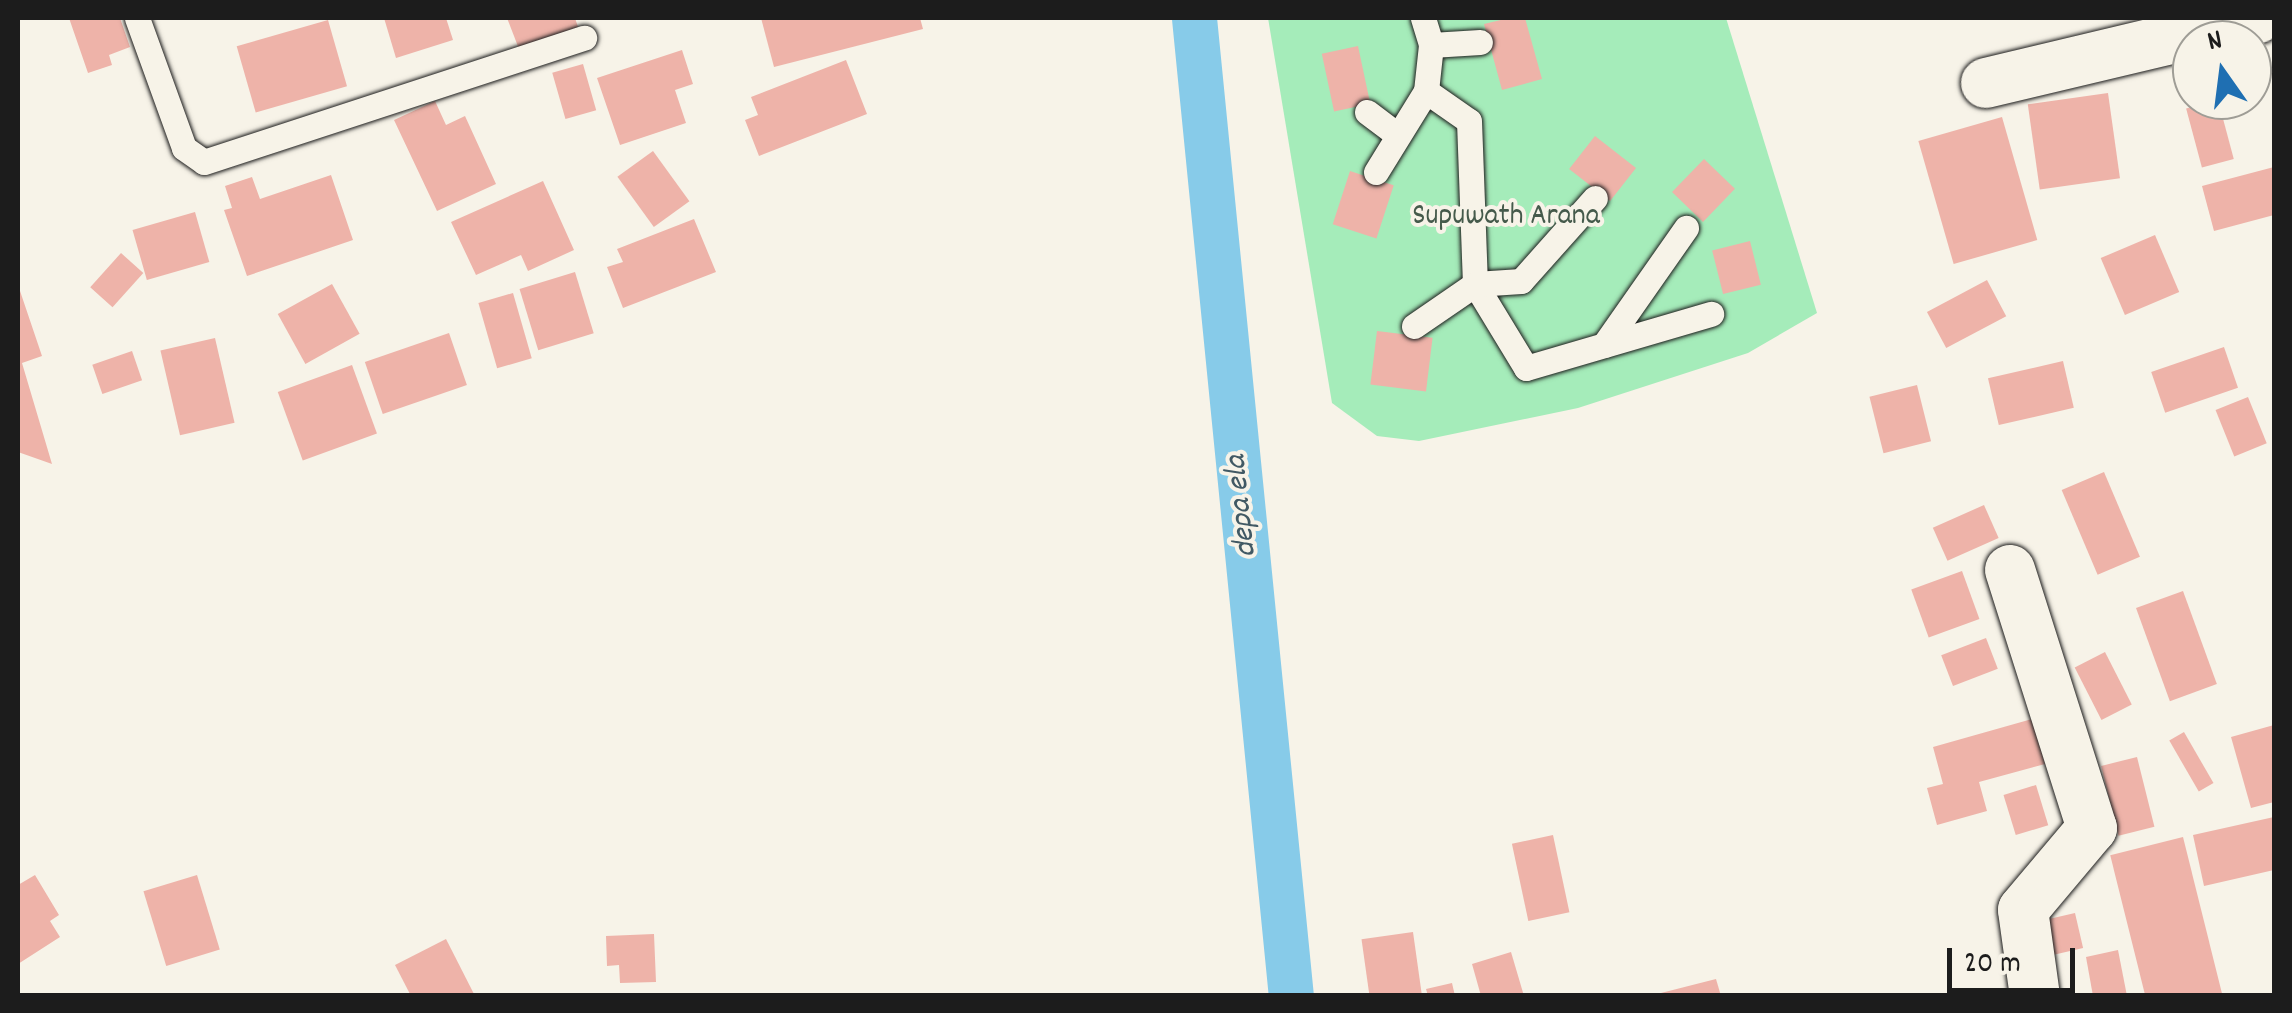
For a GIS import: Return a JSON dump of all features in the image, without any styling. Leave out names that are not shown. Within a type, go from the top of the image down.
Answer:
[{"type":"street","points":[[1986,82],[2258,18]]},
{"type":"street","points":[[2010,570],[2092,828],[2023,910],[2035,996]]},
{"type":"lane","points":[[137,18],[184,148],[204,162],[584,38]]},
{"type":"lane","points":[[1376,172],[1426,91],[1432,45],[1423,18]]},
{"type":"lane","points":[[1432,45],[1480,42]]},
{"type":"lane","points":[[1426,91],[1469,121],[1475,284],[1526,368],[1711,314]]},
{"type":"lane","points":[[1367,112],[1397,135]]},
{"type":"lane","points":[[1414,326],[1475,284],[1520,281],[1595,198]]},
{"type":"lane","points":[[1604,345],[1686,228]]},
{"type":"green space","name":"Supuwath Arana","points":[[1268,18],[1726,18],[1817,313],[1748,353],[1578,408],[1419,441],[1377,436],[1332,403]]},
{"type":"building","points":[[69,18],[120,18],[130,47],[109,55],[112,65],[88,73]]},
{"type":"building","points":[[384,18],[446,18],[453,40],[396,58]]},
{"type":"building","points":[[507,18],[575,18],[578,27],[519,49]]},
{"type":"building","points":[[761,18],[920,18],[923,29],[774,67]]},
{"type":"building","points":[[1525,18],[1542,79],[1502,90],[1484,24]]},
{"type":"building","points":[[328,20],[347,86],[256,113],[237,46]]},
{"type":"building","points":[[1358,46],[1370,104],[1334,111],[1322,54]]},
{"type":"building","points":[[682,50],[693,84],[675,90],[686,123],[620,145],[597,78]]},
{"type":"building","points":[[846,60],[867,114],[759,156],[745,120],[758,115],[751,97]]},
{"type":"building","points":[[583,64],[596,110],[565,119],[552,73]]},
{"type":"building","points":[[2108,93],[2120,178],[2040,189],[2028,104]]},
{"type":"building","points":[[435,101],[446,125],[465,116],[496,184],[437,211],[394,120]]},
{"type":"building","points":[[2002,117],[2037,240],[1954,264],[1918,141]]},
{"type":"building","points":[[2189,120],[2223,120],[2234,159],[2202,167]]},
{"type":"building","points":[[1595,136],[1636,168],[1610,201],[1569,169]]},
{"type":"building","points":[[653,151],[689,201],[654,227],[617,177]]},
{"type":"building","points":[[1704,159],[1735,189],[1703,222],[1672,192]]},
{"type":"building","points":[[2274,167],[2274,215],[2214,231],[2202,186]]},
{"type":"building","points":[[1350,171],[1394,185],[1376,238],[1333,224]]},
{"type":"building","points":[[331,175],[353,240],[247,276],[224,210],[232,208],[225,186],[252,177],[260,199]]},
{"type":"building","points":[[543,181],[574,250],[528,271],[521,255],[476,275],[451,222]]},
{"type":"building","points":[[195,212],[209,262],[147,280],[133,230]]},
{"type":"building","points":[[694,219],[716,272],[623,308],[607,267],[623,262],[617,249]]},
{"type":"building","points":[[2155,235],[2179,292],[2125,315],[2101,258]]},
{"type":"building","points":[[1750,241],[1761,285],[1723,294],[1712,250]]},
{"type":"building","points":[[121,253],[143,273],[113,307],[90,287]]},
{"type":"building","points":[[575,272],[594,333],[538,350],[520,289]]},
{"type":"building","points":[[1987,280],[2006,316],[1946,348],[1927,312]]},
{"type":"building","points":[[332,284],[360,334],[305,364],[278,314]]},
{"type":"building","points":[[18,285],[42,356],[22,363],[52,464],[18,452]]},
{"type":"building","points":[[513,293],[532,358],[497,368],[478,303]]},
{"type":"building","points":[[1377,331],[1433,338],[1426,391],[1370,385]]},
{"type":"building","points":[[449,333],[467,385],[383,414],[365,362]]},
{"type":"building","points":[[215,338],[235,423],[180,435],[160,351]]},
{"type":"building","points":[[2224,347],[2238,388],[2165,413],[2151,372]]},
{"type":"building","points":[[132,351],[142,380],[102,394],[92,365]]},
{"type":"building","points":[[2063,361],[2074,408],[1999,425],[1988,378]]},
{"type":"building","points":[[352,365],[377,434],[303,461],[278,392]]},
{"type":"building","points":[[1917,385],[1931,441],[1883,453],[1869,397]]},
{"type":"building","points":[[2248,397],[2267,443],[2234,456],[2216,410]]},
{"type":"building","points":[[2104,472],[2140,557],[2098,575],[2062,490]]},
{"type":"building","points":[[1984,505],[1999,538],[1947,561],[1933,528]]},
{"type":"building","points":[[1962,571],[1979,619],[1929,637],[1911,589]]},
{"type":"building","points":[[2183,591],[2217,684],[2170,701],[2136,608]]},
{"type":"building","points":[[1986,638],[1998,669],[1953,686],[1941,655]]},
{"type":"building","points":[[2105,652],[2132,705],[2101,720],[2075,667]]},
{"type":"building","points":[[2032,719],[2045,764],[1979,782],[1987,811],[1937,825],[1927,788],[1943,784],[1933,747]]},
{"type":"building","points":[[2274,725],[2274,802],[2251,808],[2231,737]]},
{"type":"building","points":[[2184,732],[2214,783],[2199,792],[2169,741]]},
{"type":"building","points":[[2137,757],[2154,827],[2119,836],[2101,766]]},
{"type":"building","points":[[2036,785],[2048,825],[2016,835],[2003,795]]},
{"type":"building","points":[[2274,817],[2274,870],[2204,886],[2193,835]]},
{"type":"building","points":[[1553,835],[1569,912],[1528,921],[1512,844]]},
{"type":"building","points":[[2183,837],[2223,996],[2145,996],[2110,855]]},
{"type":"building","points":[[35,875],[59,915],[50,921],[60,937],[18,964],[18,885]]},
{"type":"building","points":[[197,875],[220,950],[166,966],[143,891]]},
{"type":"building","points":[[2075,913],[2083,948],[2054,955],[2046,920]]},
{"type":"building","points":[[1413,932],[1422,996],[1369,996],[1362,939]]},
{"type":"building","points":[[654,934],[656,982],[620,983],[619,965],[607,966],[606,936]]},
{"type":"building","points":[[446,939],[475,996],[411,996],[395,965]]},
{"type":"building","points":[[2118,950],[2127,996],[2093,996],[2086,957]]},
{"type":"building","points":[[1511,952],[1524,996],[1481,996],[1472,964]]},
{"type":"building","points":[[1716,979],[1721,996],[1657,994]]},
{"type":"building","points":[[1452,983],[1455,996],[1428,996],[1426,989]]},
{"type":"waterway","name":"depa ela","points":[[1194,18],[1291,996]]}]
